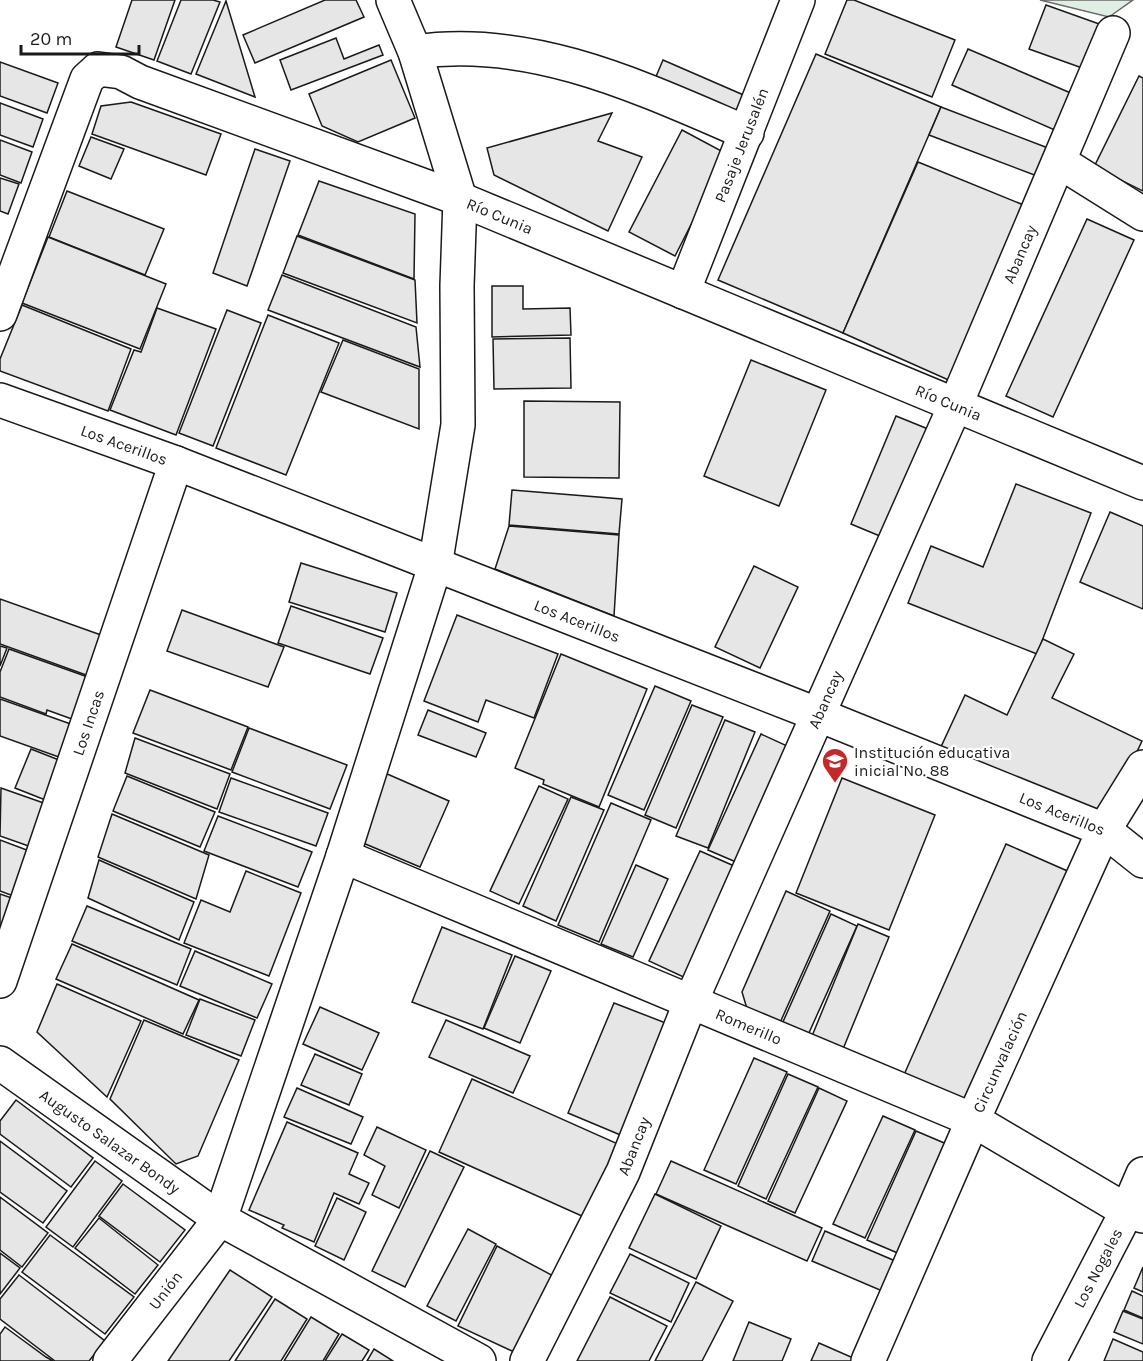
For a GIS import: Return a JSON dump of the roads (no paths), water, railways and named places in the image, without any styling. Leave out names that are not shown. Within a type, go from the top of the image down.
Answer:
[{"type":"street","name":"Unión","points":[[110,1361],[220,1219],[343,856],[435,566],[458,425],[457,286],[460,199],[415,52],[393,0]]},
{"type":"street","name":"Pasaje Jerusalén","points":[[683,292],[798,0]]},
{"type":"street","name":"Abancay","points":[[527,1361],[623,1172],[691,1001],[955,406],[1113,33]]},
{"type":"street","points":[[415,52],[446,48],[500,52],[556,61],[643,88],[747,133]]},
{"type":"street","name":"Río Cunia","points":[[0,314],[87,79],[98,69],[121,72],[140,82],[460,199],[1143,483]]},
{"type":"street","points":[[1059,162],[1143,214]]},
{"type":"street","name":"Los Acerillos","points":[[0,400],[176,463],[819,715],[1104,830],[1143,861]]},
{"type":"street","name":"Los Incas","points":[[0,981],[176,463]]},
{"type":"street","name":"Circunvalación","points":[[868,1361],[973,1120],[1104,830],[1143,768]]},
{"type":"street","name":"Romerillo","points":[[343,856],[973,1120],[1135,1214]]},
{"type":"street","name":"Augusto Salazar Bondy","points":[[0,1063],[220,1219],[479,1361]]},
{"type":"street","name":"Los Nogales","points":[[1049,1361],[1135,1214],[1143,1174]]},
{"type":"place","name":"Institución educativa inicial No. 88","points":[[835,784]]}]
